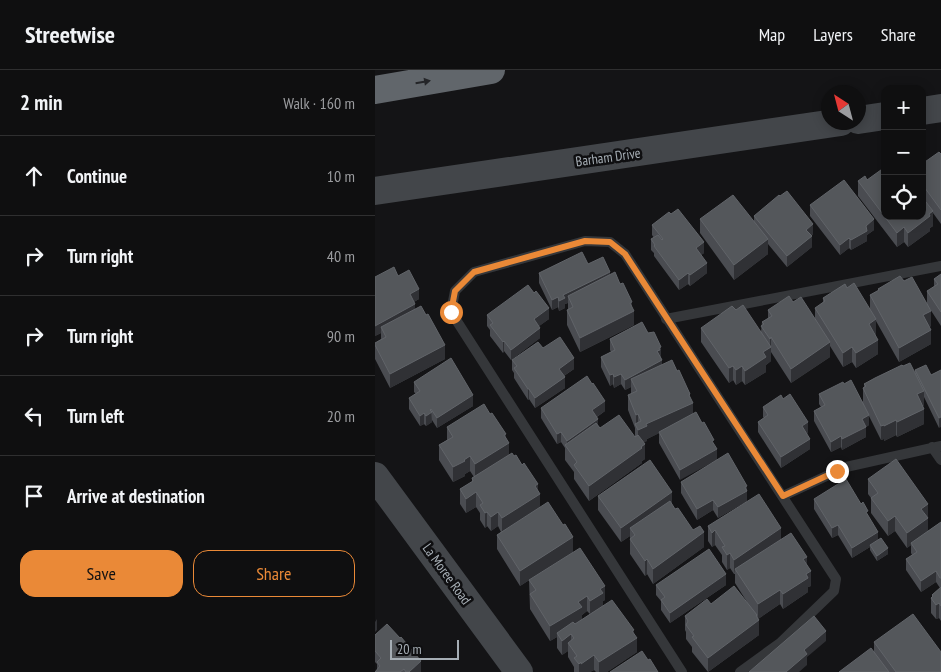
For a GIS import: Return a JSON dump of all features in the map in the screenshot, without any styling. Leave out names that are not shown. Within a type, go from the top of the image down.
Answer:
[{"type":"highway","points":[[375,90],[491,70]]},
{"type":"main road","points":[[926,110],[941,108]]},
{"type":"main road","points":[[866,119],[881,117]]},
{"type":"main road","name":"Barham Drive","points":[[375,191],[821,125]]},
{"type":"main road","name":"La Moree Road","points":[[375,476],[519,672]]},
{"type":"lane","points":[[682,672],[451,312],[455,291],[474,272],[585,241],[610,242],[625,254],[836,579],[834,592],[780,643],[740,672]]},
{"type":"lane","points":[[666,318],[941,266]]},
{"type":"lane","points":[[783,496],[846,467],[937,447],[941,460]]},
{"type":"building","points":[[939,152],[941,154],[941,210],[926,189],[926,161]]},
{"type":"building","points":[[881,170],[881,212],[858,181],[865,176],[867,180]]},
{"type":"building","points":[[844,180],[874,219],[866,226],[867,231],[851,240],[849,238],[840,245],[810,205]]},
{"type":"building","points":[[787,191],[813,224],[806,230],[812,236],[787,256],[754,216],[779,195]]},
{"type":"building","points":[[733,195],[768,239],[734,265],[700,219]]},
{"type":"building","points":[[926,202],[933,211],[929,214],[930,216],[926,219]]},
{"type":"building","points":[[678,209],[704,242],[696,248],[707,263],[679,280],[651,239],[658,235],[663,239],[652,225],[669,212],[671,214]]},
{"type":"building","points":[[887,220],[925,220],[908,233],[904,227],[897,233]]},
{"type":"building","points":[[582,252],[588,264],[603,257],[610,272],[563,295],[565,298],[559,301],[558,297],[552,300],[539,273]]},
{"type":"building","points":[[394,267],[398,276],[409,270],[419,289],[410,294],[415,304],[375,326],[375,277]]},
{"type":"building","points":[[615,272],[620,284],[623,283],[634,311],[580,338],[567,310],[573,307],[568,296]]},
{"type":"building","points":[[941,274],[941,312],[927,291],[938,284],[934,279]]},
{"type":"building","points":[[900,276],[904,281],[912,277],[931,311],[923,315],[931,330],[899,348],[870,295]]},
{"type":"building","points":[[854,283],[876,319],[869,324],[878,340],[856,353],[852,347],[843,353],[815,308],[825,301],[823,298],[845,284],[847,288]]},
{"type":"building","points":[[528,285],[534,293],[536,291],[549,308],[534,319],[540,328],[511,350],[490,325],[493,323],[487,315]]},
{"type":"building","points":[[789,296],[793,302],[801,297],[830,342],[791,369],[771,337],[770,339],[761,326],[764,324],[762,322],[772,316],[768,310]]},
{"type":"building","points":[[743,305],[771,347],[763,352],[766,357],[745,371],[742,366],[736,370],[733,366],[729,368],[701,328],[732,306],[736,310]]},
{"type":"building","points":[[421,306],[426,315],[428,314],[445,345],[390,374],[375,345],[375,343],[386,337],[381,327]]},
{"type":"building","points":[[642,322],[648,333],[654,332],[661,347],[657,351],[662,360],[625,380],[621,374],[614,377],[613,374],[610,375],[601,357],[615,350],[610,339]]},
{"type":"building","points":[[560,337],[574,358],[559,369],[565,377],[535,398],[514,368],[517,366],[512,360],[538,342],[543,348]]},
{"type":"building","points":[[451,358],[473,395],[437,418],[431,409],[432,412],[426,416],[424,413],[420,416],[409,398],[420,391],[414,382]]},
{"type":"building","points":[[672,360],[677,371],[679,370],[693,403],[646,424],[647,426],[638,430],[635,424],[641,421],[638,414],[636,415],[628,395],[637,391],[631,379]]},
{"type":"building","points":[[910,363],[924,391],[917,394],[924,409],[897,422],[896,420],[881,426],[863,388],[866,386],[864,384],[902,365]]},
{"type":"building","points":[[926,365],[931,375],[941,370],[941,417],[939,418],[915,370]]},
{"type":"building","points":[[587,376],[605,401],[592,410],[598,419],[567,441],[561,432],[557,434],[541,408]]},
{"type":"building","points":[[851,380],[869,415],[862,419],[866,427],[842,439],[841,436],[831,442],[814,411],[825,405],[819,394]]},
{"type":"building","points":[[790,394],[808,422],[802,426],[810,439],[781,457],[758,422],[768,415],[763,407],[781,395],[783,399]]},
{"type":"building","points":[[484,404],[506,434],[504,435],[509,443],[475,464],[470,456],[453,467],[439,445],[453,437],[447,427]]},
{"type":"building","points":[[696,412],[702,423],[704,422],[717,449],[680,470],[659,432]]},
{"type":"building","points":[[619,415],[635,437],[638,435],[645,444],[589,486],[574,465],[577,462],[565,445],[596,423],[600,428]]},
{"type":"building","points":[[512,453],[514,456],[516,455],[522,465],[524,463],[538,484],[535,486],[540,494],[502,518],[498,512],[491,517],[487,512],[485,513],[480,505],[483,503],[476,492],[466,499],[460,489],[473,481],[472,478]]},
{"type":"building","points":[[728,453],[747,486],[745,487],[747,491],[718,507],[713,500],[697,509],[681,482]]},
{"type":"building","points":[[896,459],[928,504],[921,509],[928,518],[907,533],[895,516],[888,521],[871,498],[878,493],[868,479]]},
{"type":"building","points":[[650,460],[672,492],[621,528],[598,496]]},
{"type":"building","points":[[846,479],[861,504],[863,502],[868,511],[866,512],[878,532],[852,548],[838,525],[832,528],[814,499]]},
{"type":"building","points":[[759,494],[781,528],[734,560],[730,553],[727,555],[722,547],[725,546],[715,530],[712,533],[708,526]]},
{"type":"building","points":[[670,501],[675,509],[678,508],[693,530],[700,526],[704,532],[653,569],[630,539],[635,535],[630,528]]},
{"type":"building","points":[[548,502],[573,537],[520,571],[497,535]]},
{"type":"building","points":[[941,522],[941,578],[936,571],[921,581],[906,559],[917,552],[911,543]]},
{"type":"building","points":[[791,533],[807,557],[803,559],[811,571],[806,574],[808,578],[783,594],[780,590],[758,604],[735,569]]},
{"type":"building","points":[[881,538],[888,548],[877,556],[870,545]]},
{"type":"building","points":[[580,548],[605,586],[600,589],[603,593],[590,601],[587,596],[578,602],[582,607],[550,626],[530,594],[536,590],[529,580]]},
{"type":"building","points":[[709,549],[726,574],[670,613],[661,600],[665,597],[656,585]]},
{"type":"building","points":[[734,586],[759,620],[708,658],[692,637],[694,636],[686,625],[688,621],[685,616],[707,599],[711,604]]},
{"type":"building","points":[[941,587],[941,606],[939,603],[936,605],[931,598]]},
{"type":"building","points":[[612,600],[634,630],[632,631],[637,638],[599,662],[594,655],[579,664],[574,658],[577,656],[568,643],[574,638],[571,634],[562,641],[557,633],[573,622],[575,624]]},
{"type":"building","points":[[913,614],[941,652],[941,672],[896,672],[874,642]]},
{"type":"building","points":[[814,616],[826,631],[804,650],[807,654],[786,672],[749,672]]},
{"type":"building","points":[[387,624],[401,637],[421,661],[409,672],[406,672],[404,669],[400,672],[375,672],[380,666],[377,662],[381,658],[375,651],[375,635]]},
{"type":"building","points":[[871,648],[889,672],[839,672]]},
{"type":"building","points":[[642,651],[648,660],[650,659],[658,672],[610,672]]},
{"type":"route","points":[[451,312],[455,291],[474,272],[585,241],[610,242],[625,254],[783,496],[837,471]]}]
